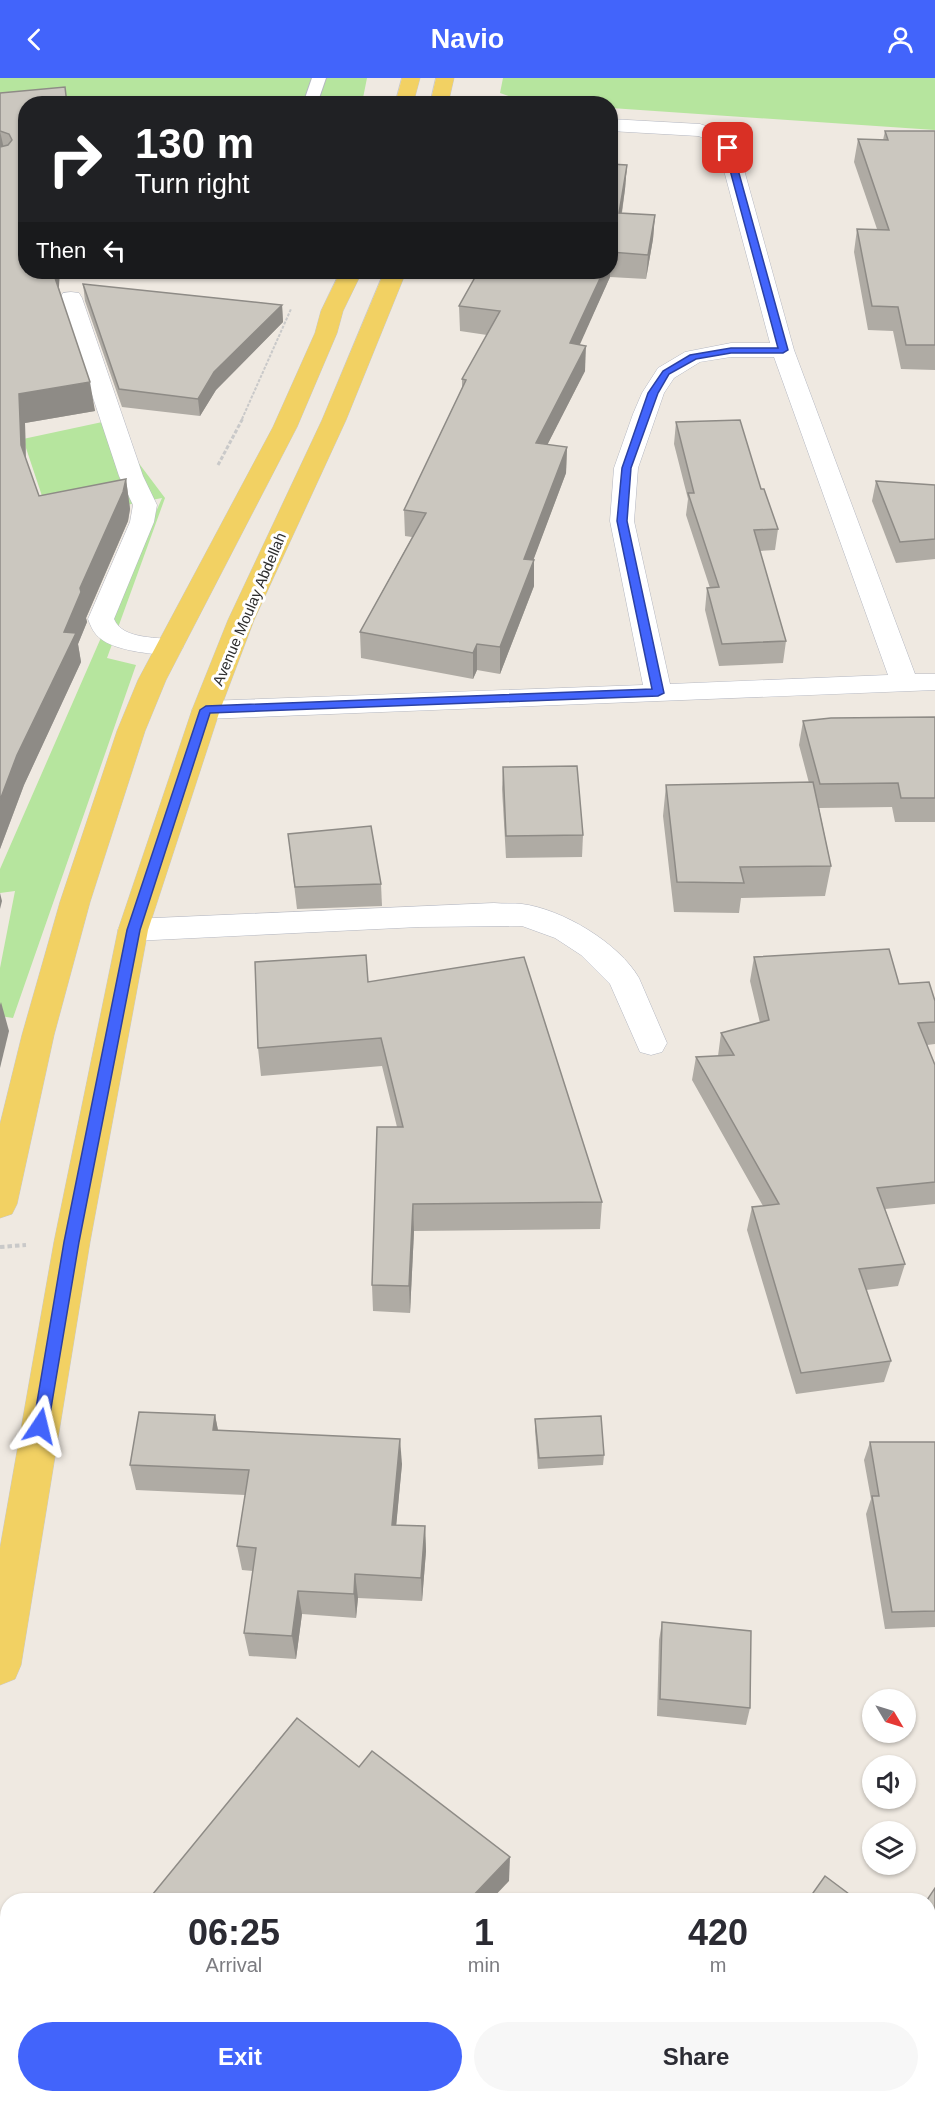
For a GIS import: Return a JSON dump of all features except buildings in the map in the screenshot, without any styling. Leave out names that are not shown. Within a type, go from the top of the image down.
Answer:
[{"type":"main road","points":[[406,96],[411,78]]},
{"type":"main road","points":[[441,96],[445,78]]},
{"type":"main road","points":[[0,1204],[38,1035],[75,902],[131,731],[152,680],[285,427],[326,333],[332,311],[348,279]]},
{"type":"main road","name":"Avenue Moulay Abdellah","points":[[0,1665],[72,1242],[133,930],[206,710],[241,620],[372,332],[392,279]]},
{"type":"street","points":[[618,125],[700,130],[711,133],[725,142],[783,350],[905,684]]},
{"type":"street","points":[[71,298],[130,476],[145,505],[142,522],[101,619],[102,626],[107,633],[117,638],[170,647]]},
{"type":"street","points":[[658,693],[622,521],[627,468],[653,393],[666,373],[693,357],[731,350],[783,350]]},
{"type":"street","points":[[206,710],[935,682]]},
{"type":"street","points":[[133,930],[430,916],[524,915],[566,930],[592,948],[623,978],[651,1043]]},
{"type":"lane","points":[[313,96],[319,78]]},
{"type":"green space","points":[[0,78],[367,78],[363,96],[18,96],[18,108],[0,118]]},
{"type":"green space","points":[[503,78],[935,78],[935,130],[618,108],[618,96],[509,96],[500,93]]},
{"type":"green space","points":[[107,421],[165,498],[107,658],[136,665],[13,1018],[0,1016],[0,968],[15,891],[0,893],[0,869],[162,498],[50,520],[23,439]]},
{"type":"route","points":[[40,1426],[72,1242],[133,930],[148,879],[206,710],[658,693],[622,521],[627,468],[653,393],[666,373],[681,362],[693,357],[731,350],[783,350],[728,148]]}]
